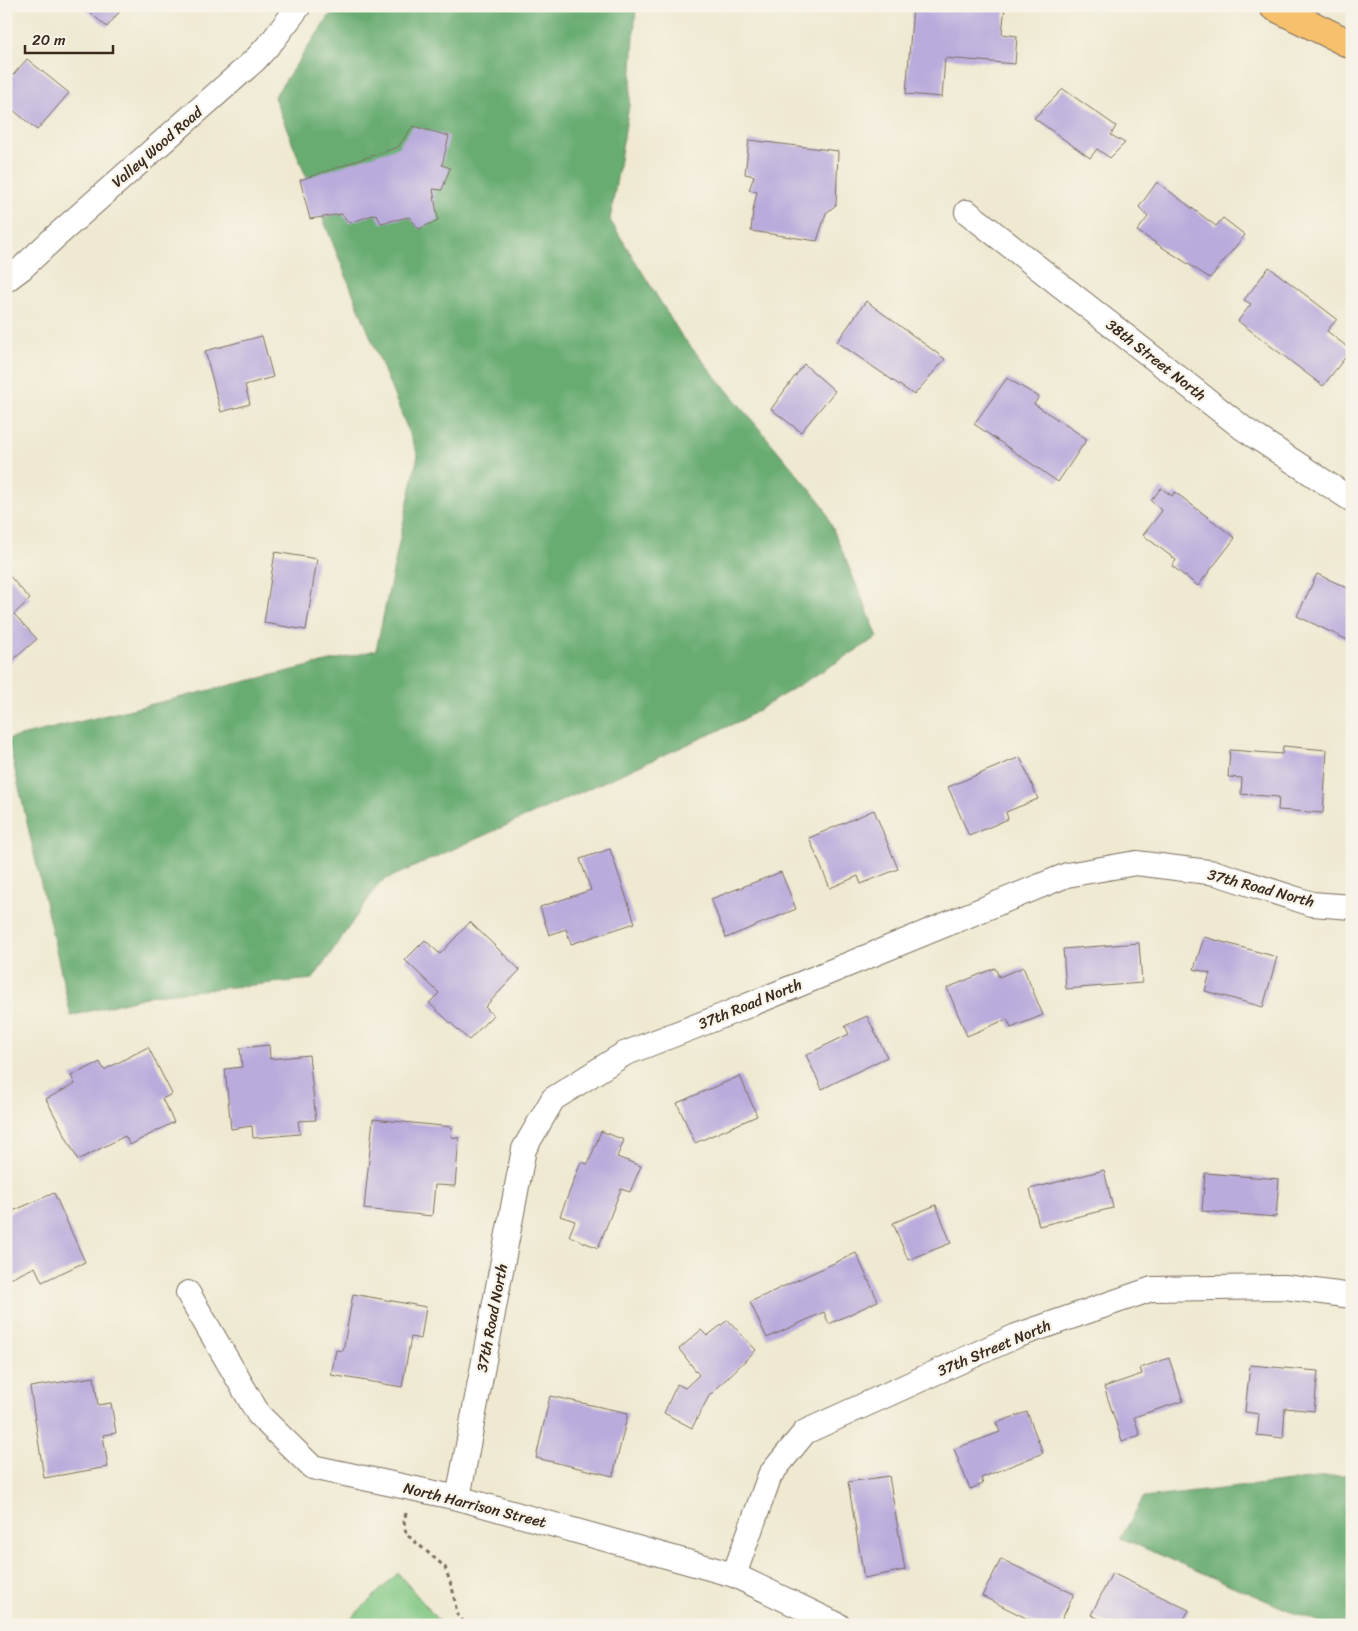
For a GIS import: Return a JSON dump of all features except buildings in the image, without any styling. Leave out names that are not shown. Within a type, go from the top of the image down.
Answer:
[{"type":"main road","points":[[1273,6],[1352,45]]},
{"type":"street","name":"Valley Wood Road","points":[[6,280],[22,268],[255,60],[299,6]]},
{"type":"street","name":"38th Street North","points":[[967,212],[1244,429],[1352,500]]},
{"type":"street","name":"37th Road North","points":[[458,1498],[524,1149],[553,1099],[624,1054],[1067,875],[1136,863],[1216,873],[1312,904],[1352,907]]},
{"type":"street","name":"37th Street North","points":[[734,1575],[770,1475],[805,1432],[1016,1336],[1152,1289],[1285,1287],[1352,1296]]},
{"type":"street","name":"North Harrison Street","points":[[188,1293],[259,1416],[312,1467],[458,1498],[734,1575],[838,1625]]},
{"type":"path","points":[[415,1489],[404,1521],[406,1534],[446,1567],[454,1591],[457,1614],[466,1625]]},
{"type":"green space","points":[[336,6],[636,6],[630,100],[610,220],[681,335],[823,505],[878,637],[742,720],[380,882],[313,979],[153,995],[71,1016],[8,739],[376,650],[418,455],[274,97]]},
{"type":"green space","points":[[1352,1474],[1352,1625],[1323,1625],[1121,1538],[1143,1498]]},
{"type":"green space","points":[[398,1573],[442,1625],[344,1625]]}]
